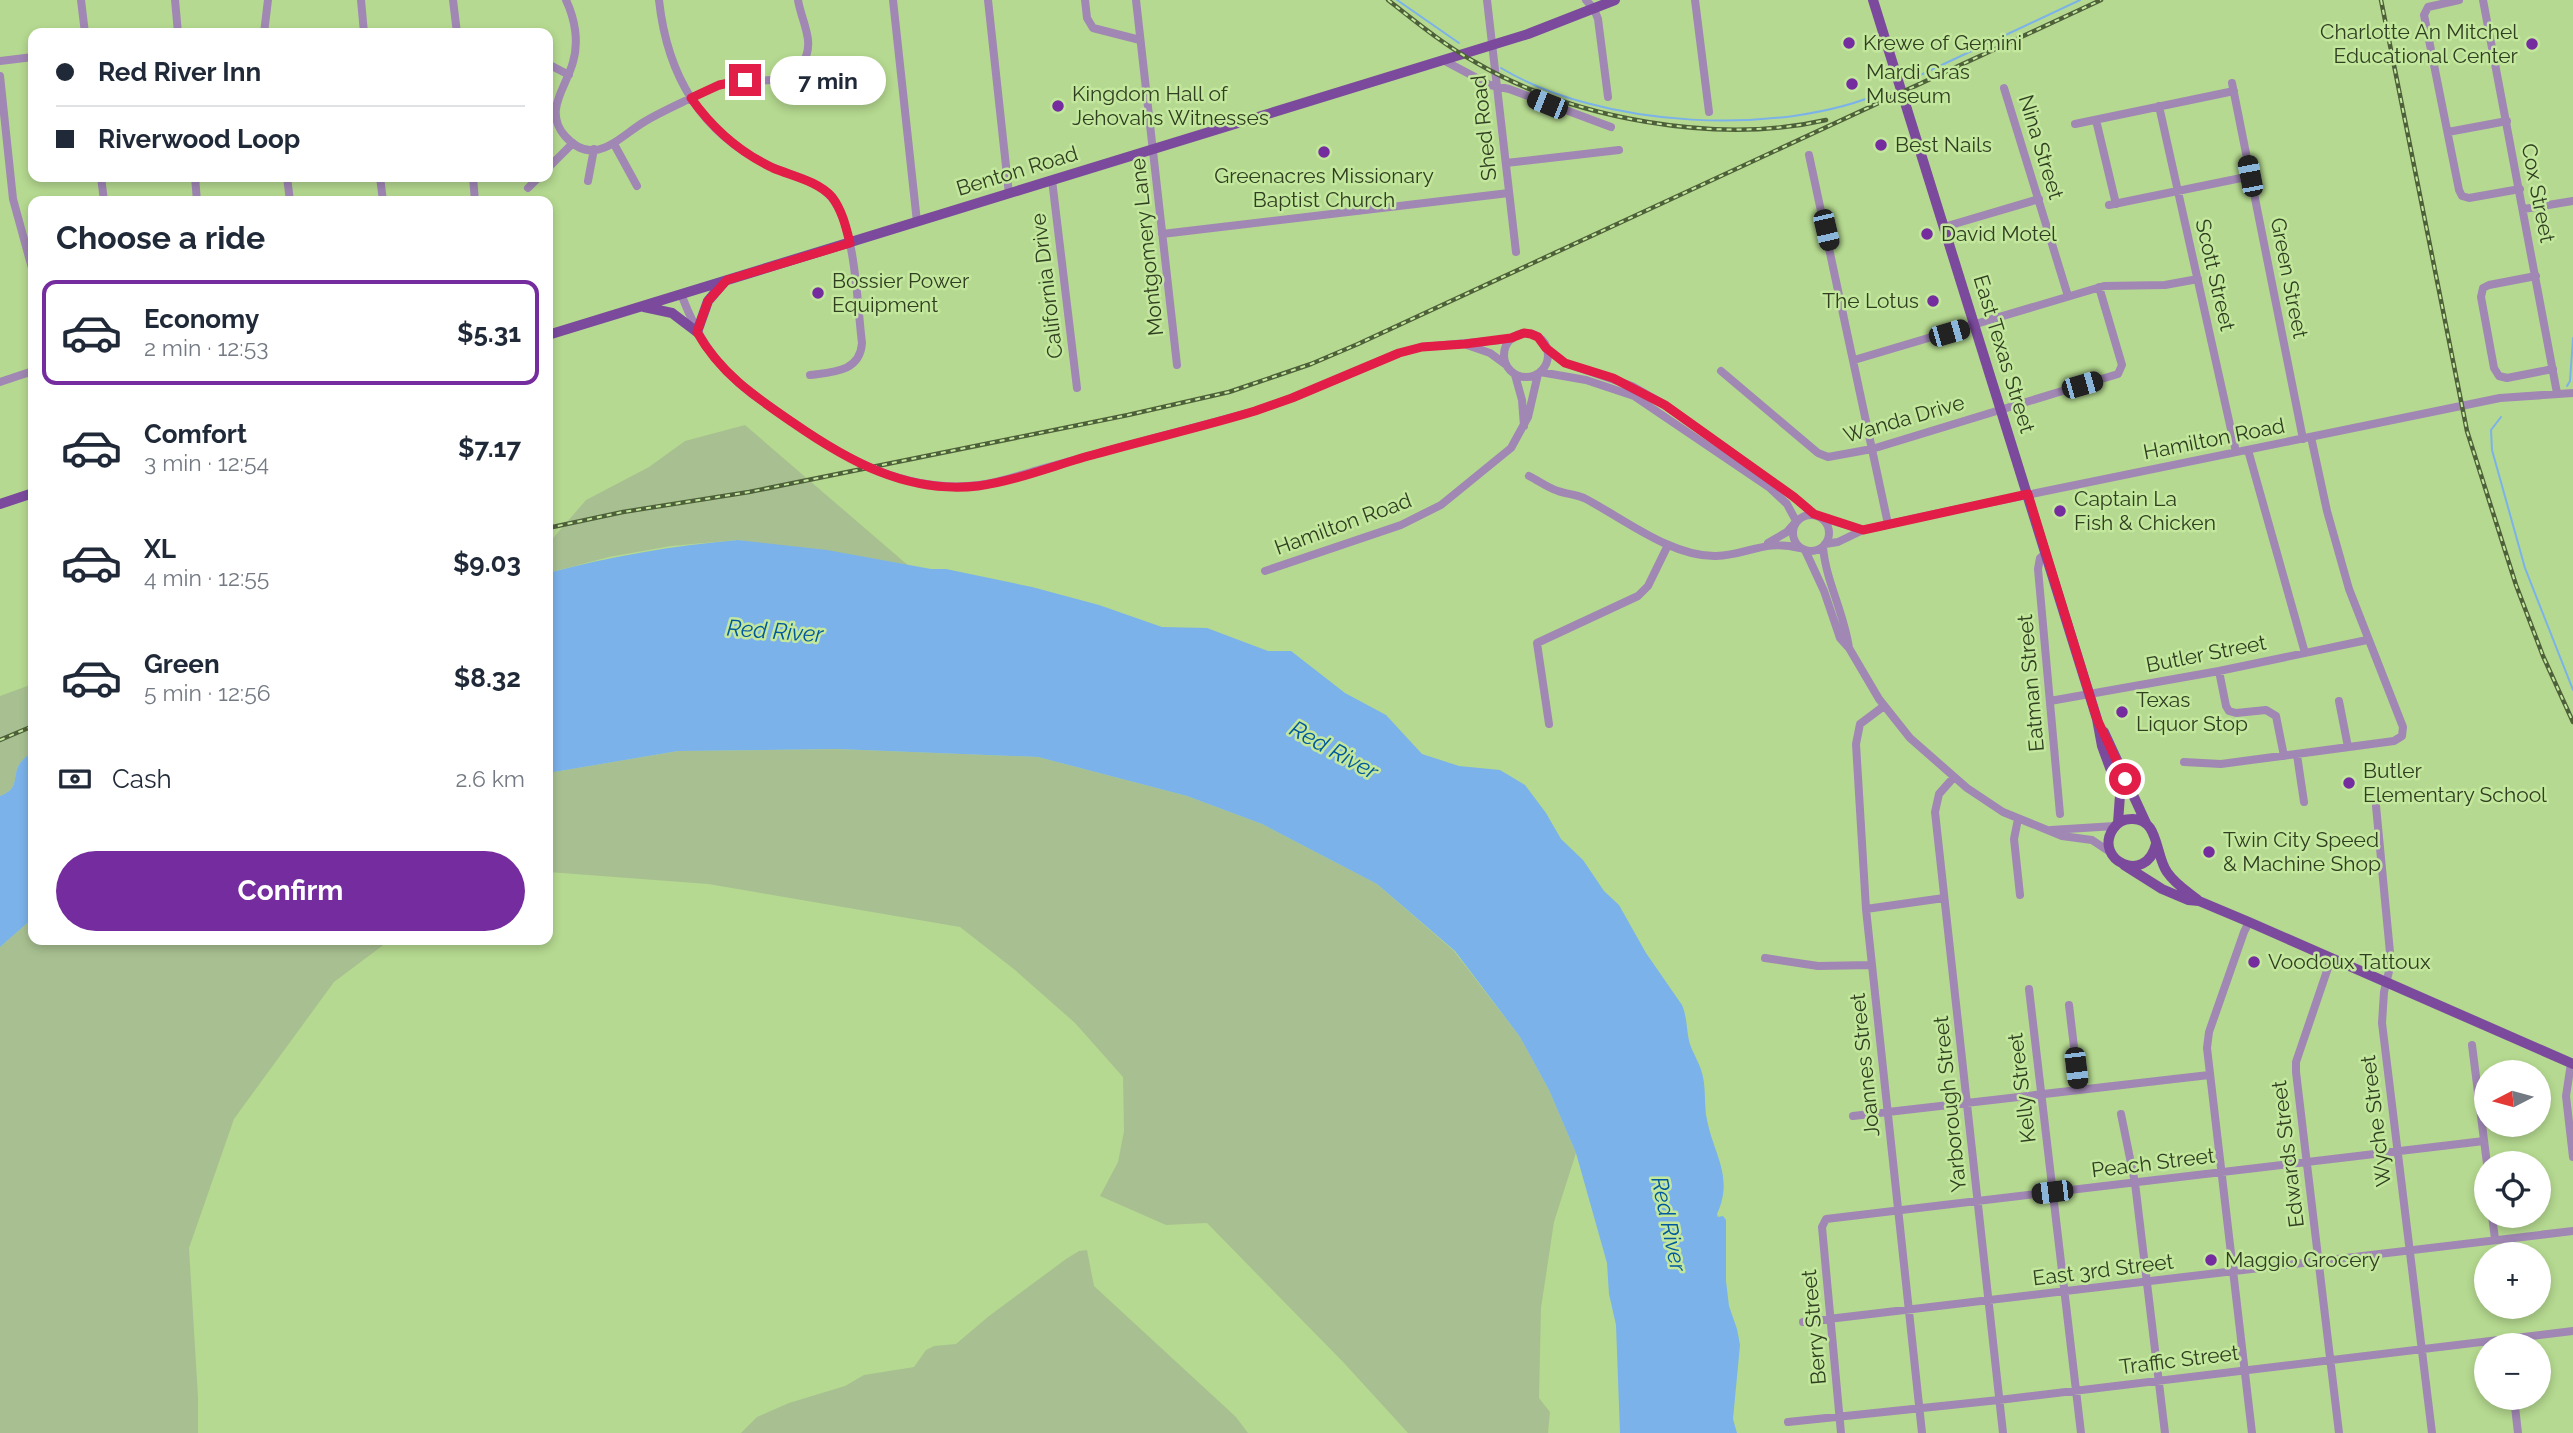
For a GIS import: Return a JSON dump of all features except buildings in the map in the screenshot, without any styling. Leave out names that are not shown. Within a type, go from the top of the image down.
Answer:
[{"type":"main road","name":"Benton Road","points":[[553,333],[1493,45],[1595,4],[1615,0]]},
{"type":"main road","name":"East Texas Street","points":[[1873,0],[2090,694],[2102,746],[2120,795],[2116,825],[2109,838],[2110,852],[2114,858],[2162,889],[2249,922],[2572,1064]]},
{"type":"main road","points":[[642,306],[671,313],[697,332],[708,301],[727,280]]},
{"type":"main road","points":[[0,504],[28,495]]},
{"type":"main road","name":"East Texas Street","points":[[2097,719],[2154,833],[2159,857],[2171,877],[2199,901]]},
{"type":"main road","points":[[2116,825],[2129,819],[2147,823]]},
{"type":"main road","points":[[2124,865],[2145,863],[2151,858],[2156,845]]},
{"type":"street","points":[[81,0],[84,28]]},
{"type":"street","points":[[175,0],[178,28]]},
{"type":"street","points":[[265,28],[268,0]]},
{"type":"street","points":[[361,0],[364,28]]},
{"type":"street","points":[[453,0],[456,28]]},
{"type":"street","points":[[553,114],[575,54],[573,18],[566,0]]},
{"type":"street","points":[[659,0],[669,55],[691,98],[716,129],[756,159],[827,193],[842,216],[850,243],[861,352],[856,361],[843,370],[810,375]]},
{"type":"street","points":[[553,119],[573,144],[593,149],[614,144],[644,122],[727,82],[779,79],[797,71],[805,60],[809,46],[808,32],[798,0]]},
{"type":"street","points":[[893,0],[917,222]]},
{"type":"street","points":[[988,0],[1009,194]]},
{"type":"street","points":[[1085,0],[1087,18],[1093,28],[1140,40]]},
{"type":"street","name":"Montgomery Lane","points":[[1136,0],[1177,365]]},
{"type":"street","name":"Shed Road","points":[[1488,0],[1516,252]]},
{"type":"street","points":[[1586,0],[1595,4],[1608,97]]},
{"type":"street","points":[[1695,0],[1709,112]]},
{"type":"street","points":[[2459,0],[2432,5],[2424,15],[2459,190],[2462,196],[2469,198],[2520,189]]},
{"type":"street","name":"Cox Street","points":[[2483,0],[2557,393]]},
{"type":"street","points":[[0,61],[28,58]]},
{"type":"street","points":[[1443,60],[1497,87],[1611,127]]},
{"type":"street","points":[[553,67],[569,75]]},
{"type":"street","points":[[0,76],[13,199],[28,254]]},
{"type":"street","name":"Green Street","points":[[2159,106],[2233,87],[2307,438],[2341,562],[2367,639],[2403,727],[2402,736],[2394,741],[2347,747]]},
{"type":"street","name":"Nina Street","points":[[2004,88],[2068,296]]},
{"type":"street","points":[[2075,124],[2159,106]]},
{"type":"street","name":"Scott Street","points":[[2159,106],[2236,452]]},
{"type":"street","points":[[2096,120],[2112,204],[2250,176]]},
{"type":"street","points":[[2448,132],[2507,121]]},
{"type":"street","points":[[553,163],[573,144]]},
{"type":"street","points":[[614,144],[637,186]]},
{"type":"street","points":[[588,181],[593,149]]},
{"type":"street","points":[[1506,163],[1619,150]]},
{"type":"street","points":[[1809,155],[1888,524]]},
{"type":"street","name":"California Drive","points":[[1052,180],[1077,388]]},
{"type":"street","points":[[528,188],[534,182]]},
{"type":"street","points":[[1162,234],[1509,193]]},
{"type":"street","points":[[1944,226],[2039,199]]},
{"type":"street","points":[[2524,209],[2573,201]]},
{"type":"street","points":[[2536,276],[2486,286],[2481,292],[2483,309],[2494,368],[2499,376],[2507,378],[2553,369]]},
{"type":"street","points":[[1854,360],[2099,287],[2165,285],[2198,279]]},
{"type":"street","name":"Wanda Drive","points":[[1721,371],[1818,453],[1833,456],[1872,449],[2120,372],[2122,365],[2099,287]]},
{"type":"street","points":[[681,294],[697,332],[719,365],[752,394],[820,442],[857,463],[887,476],[926,485],[994,483],[1255,411],[1399,353],[1422,347],[1465,344],[1531,334],[1538,337],[1546,348],[1565,363],[1613,378],[1657,400],[1794,497],[1828,526],[1828,538],[1817,550],[1783,544],[1716,556],[1687,551],[1668,545],[1581,497],[1553,489],[1529,476]]},
{"type":"street","points":[[1506,364],[1504,350],[1511,338]]},
{"type":"street","points":[[1465,344],[1490,353],[1506,364],[1515,375],[1522,400],[1524,426]]},
{"type":"street","points":[[1539,373],[1547,361],[1546,348]]},
{"type":"street","points":[[1515,375],[1528,377],[1539,373],[1586,380],[1634,396],[1770,488],[1787,504],[1796,522],[1792,534],[1803,549],[1824,591],[1836,630],[1884,706],[1910,738],[1986,802],[2018,819],[2062,836],[2092,840],[2110,852]]},
{"type":"street","name":"Hamilton Road","points":[[1265,571],[1401,525],[1441,505],[1511,448],[1528,418],[1539,373]]},
{"type":"street","points":[[0,382],[28,374]]},
{"type":"street","name":"Hamilton Road","points":[[1824,545],[1838,542],[1863,530],[2028,494],[2507,397],[2573,393]]},
{"type":"street","points":[[2248,450],[2305,653]]},
{"type":"street","points":[[1766,545],[1787,532],[1807,514],[1863,530]]},
{"type":"street","points":[[1549,724],[1537,643],[1638,596],[1648,586],[1668,545]]},
{"type":"street","points":[[1824,545],[1827,576],[1842,616],[1849,648]]},
{"type":"street","name":"Eatman Street","points":[[2046,553],[2040,558],[2038,569],[2060,814]]},
{"type":"street","name":"Butler Street","points":[[2050,701],[2219,671],[2367,639]]},
{"type":"street","points":[[2219,671],[2229,711],[2236,713],[2266,710],[2276,716],[2284,756]]},
{"type":"street","points":[[2184,762],[2221,764],[2347,747],[2339,701]]},
{"type":"street","name":"Joannes Street","points":[[1884,706],[1864,720],[1856,737],[1866,909],[1922,1433]]},
{"type":"street","points":[[2297,755],[2304,802]]},
{"type":"street","name":"Yarborough Street","points":[[1954,777],[1935,805],[2003,1433]]},
{"type":"street","name":"Wyche Street","points":[[2376,806],[2391,944],[2391,963],[2382,1002],[2382,1023],[2432,1433]]},
{"type":"street","points":[[2018,819],[2014,839],[2020,895]]},
{"type":"street","points":[[2051,830],[2116,825]]},
{"type":"street","points":[[1866,909],[1944,898]]},
{"type":"street","points":[[2249,922],[2209,1032],[2207,1048],[2252,1433]]},
{"type":"street","points":[[1765,958],[1832,967],[1872,965]]},
{"type":"street","name":"Edwards Street","points":[[2331,959],[2296,1062],[2339,1433]]},
{"type":"street","name":"Kelly Street","points":[[2029,989],[2081,1433]]},
{"type":"street","points":[[2069,1005],[2079,1089]]},
{"type":"street","points":[[2473,1045],[2485,1151]]},
{"type":"street","points":[[2572,1064],[2566,1096],[2573,1157]]},
{"type":"street","points":[[1853,1116],[2209,1075]]},
{"type":"street","points":[[2121,1114],[2135,1183],[2165,1433]]},
{"type":"street","name":"Peach Street","points":[[1826,1219],[2484,1141]]},
{"type":"street","name":"Berry Street","points":[[1826,1219],[1822,1227],[1841,1433]]},
{"type":"street","points":[[2494,1228],[2495,1239]]},
{"type":"street","name":"East 3rd Street","points":[[1803,1322],[2573,1231]]},
{"type":"street","name":"Traffic Street","points":[[2551,1335],[2573,1331]]},
{"type":"street","name":"Traffic Street","points":[[1788,1422],[2474,1345]]},
{"type":"street","points":[[2515,1410],[2518,1433]]},
{"type":"green space","points":[[745,425],[910,567],[738,540],[671,546],[609,557],[553,572],[553,538],[586,500],[649,467],[685,441]]},
{"type":"green space","points":[[28,686],[28,755],[17,768],[11,789],[0,796],[0,696]]},
{"type":"green space","points":[[837,749],[1038,757],[1187,796],[1262,824],[1377,884],[1454,951],[1520,1037],[1549,1090],[1576,1153],[1554,1222],[1541,1308],[1539,1398],[1550,1412],[1548,1433],[1408,1433],[1344,1363],[1207,1223],[1166,1225],[1100,1196],[1118,1162],[1124,1131],[1123,1077],[1075,1023],[1015,970],[960,927],[708,884],[553,872],[553,772],[678,751]]},
{"type":"green space","points":[[28,922],[28,945],[383,945],[334,982],[234,1119],[189,1248],[198,1433],[0,1433],[0,947]]},
{"type":"green space","points":[[1087,1250],[1094,1286],[1236,1417],[1248,1433],[741,1433],[757,1417],[789,1403],[845,1386],[864,1375],[914,1367],[926,1350],[934,1346],[956,1344],[1066,1259],[1079,1251]]},
{"type":"water","name":"Red River","points":[[738,540],[827,550],[931,569],[946,569],[1032,587],[1099,605],[1162,627],[1207,628],[1268,651],[1291,651],[1345,693],[1386,715],[1422,754],[1459,766],[1500,770],[1525,785],[1561,839],[1583,860],[1604,891],[1619,905],[1646,953],[1684,1010],[1689,1042],[1702,1073],[1707,1120],[1723,1177],[1724,1189],[1717,1214],[1726,1220],[1726,1281],[1729,1306],[1740,1345],[1733,1419],[1737,1433],[1620,1433],[1616,1325],[1609,1294],[1607,1263],[1576,1153],[1549,1090],[1520,1037],[1455,951],[1377,884],[1262,824],[1187,796],[1038,757],[837,749],[678,751],[553,772],[553,572],[642,552]]},
{"type":"water","points":[[28,755],[28,922],[0,947],[0,796],[13,786],[20,763]]},
{"type":"waterway","points":[[1397,0],[1459,43]]},
{"type":"waterway","points":[[1912,79],[2080,0]]},
{"type":"waterway","points":[[1501,68],[1542,88],[1588,104],[1691,120],[1795,116],[1843,106],[1886,91]]},
{"type":"waterway","points":[[2567,386],[2570,381],[2573,338]]},
{"type":"waterway","points":[[2501,417],[2491,430],[2492,450],[2525,568],[2573,690]]},
{"type":"railway","points":[[1388,0],[1441,41],[1475,62],[1513,82],[1555,99],[1600,112],[1646,122],[1739,130],[1784,127],[1826,120]]},
{"type":"railway","points":[[553,527],[623,512],[749,492],[1229,392],[1311,364],[1358,344],[2101,0]]},
{"type":"railway","points":[[2381,0],[2467,431],[2516,585],[2543,656],[2573,722]]},
{"type":"railway","points":[[0,740],[28,728]]},
{"type":"place","name":"Krewe of Gemini","points":[[1849,43]]},
{"type":"place","name":"Charlotte An Mitchel Educational Center","points":[[2532,44]]},
{"type":"place","name":"Mardi Gras Museum","points":[[1852,84]]},
{"type":"place","name":"Kingdom Hall of Jehovahs Witnesses","points":[[1058,106]]},
{"type":"place","name":"Best Nails","points":[[1881,145]]},
{"type":"place","name":"Greenacres Missionary Baptist Church","points":[[1324,152]]},
{"type":"place","name":"David Motel","points":[[1927,234]]},
{"type":"place","name":"Bossier Power Equipment","points":[[818,293]]},
{"type":"place","name":"The Lotus","points":[[1933,301]]},
{"type":"place","name":"Captain La Fish & Chicken","points":[[2060,511]]},
{"type":"place","name":"Texas Liquor Stop","points":[[2122,712]]},
{"type":"place","name":"Butler Elementary School","points":[[2349,783]]},
{"type":"place","name":"Twin City Speed & Machine Shop","points":[[2209,852]]},
{"type":"place","name":"Voodoux Tattoux","points":[[2254,962]]},
{"type":"place","name":"Maggio Grocery","points":[[2211,1260]]},
{"type":"route","points":[[745,80],[719,85],[691,98],[716,129],[736,146],[756,159],[827,193],[842,216],[850,243],[727,280],[708,301],[697,332],[719,365],[733,379],[820,442],[857,463],[887,476],[926,485],[978,486],[1255,411],[1399,353],[1422,347],[1465,344],[1531,334],[1538,337],[1546,348],[1565,363],[1613,378],[1648,394],[1744,460],[1814,514],[1840,524],[1863,530],[2028,494],[2097,719],[2125,779]]}]
